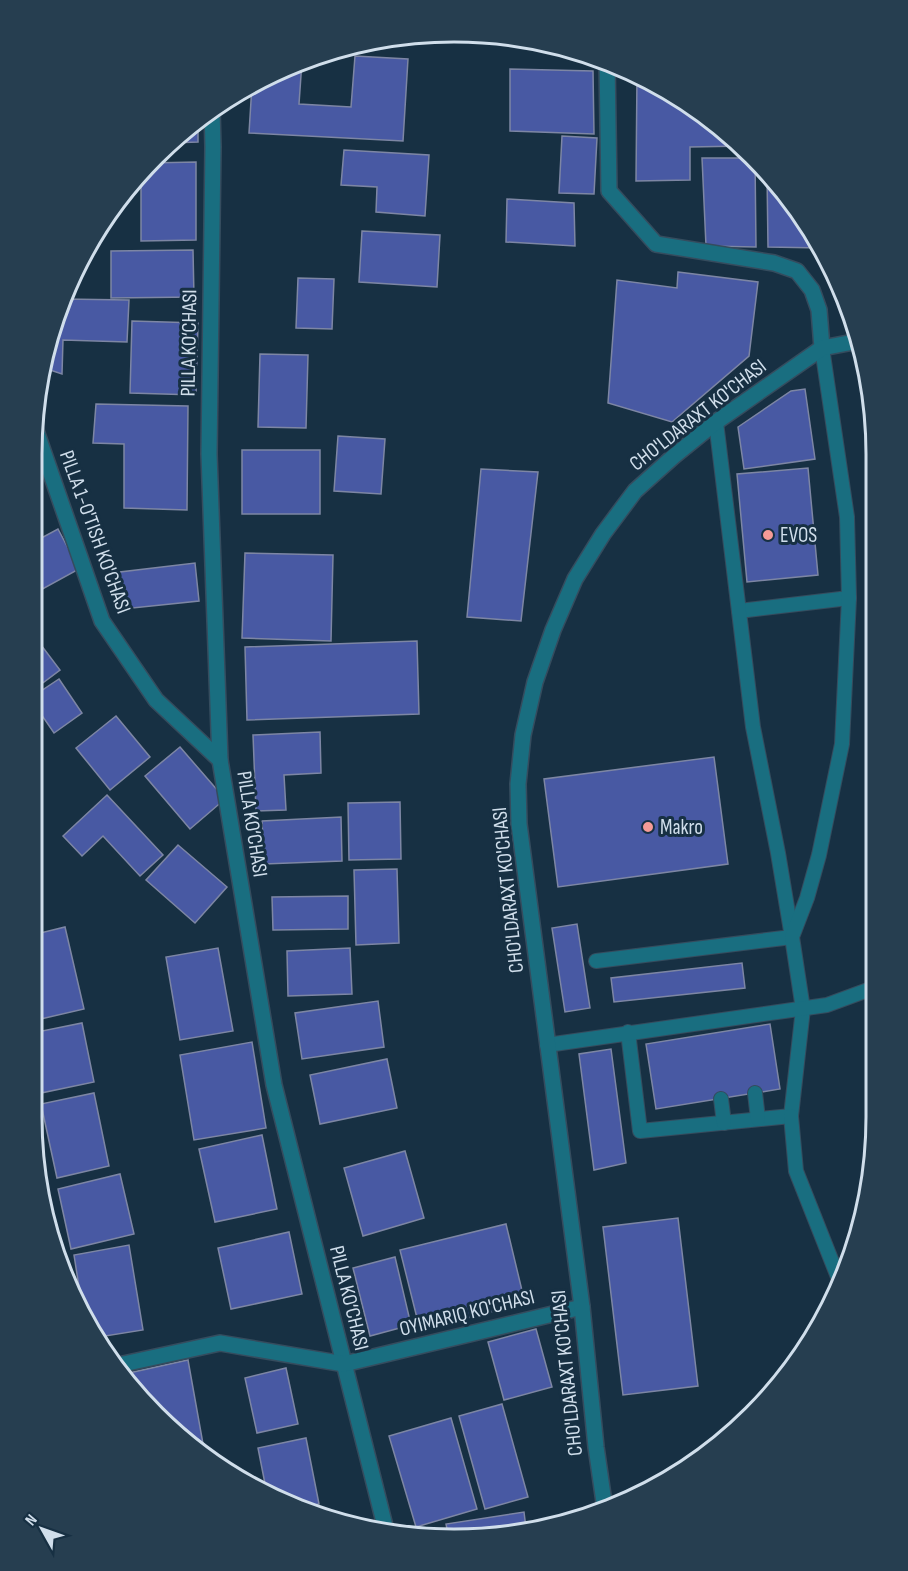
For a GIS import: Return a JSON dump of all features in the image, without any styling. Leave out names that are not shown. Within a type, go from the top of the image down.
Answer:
[{"type":"street","points":[[607,71],[609,191],[656,244],[774,263],[797,271],[812,290],[819,310],[822,348]]},
{"type":"street","name":"PILLA KO‘CHASI","points":[[212,120],[209,454],[220,760],[274,1085],[384,1523]]},
{"type":"street","name":"CHO'LDARAXT KO'CHASI","points":[[604,1501],[582,1306],[519,824],[518,784],[523,735],[535,682],[552,630],[575,579],[603,534],[634,491],[716,422],[822,348],[851,343]]},
{"type":"street","name":"PILLA 1-O'TISH KO'CHASI","points":[[42,449],[102,621],[156,700],[220,760]]},
{"type":"street","name":"OYIMARIQ KO'CHASI","points":[[124,1364],[220,1343],[344,1364],[582,1306]]},
{"type":"lane","points":[[792,937],[807,898],[819,855],[842,744],[849,598],[847,517],[822,348]]},
{"type":"lane","points":[[716,422],[753,728],[778,853],[803,1009],[791,1116],[796,1171],[836,1272]]},
{"type":"lane","points":[[739,610],[849,598]]},
{"type":"lane","points":[[596,961],[792,937]]},
{"type":"lane","points":[[547,1045],[628,1032],[713,1027],[745,1022],[827,1005],[866,991]]},
{"type":"lane","points":[[628,1032],[640,1131],[791,1116]]},
{"type":"lane","points":[[755,1093],[758,1119]]},
{"type":"lane","points":[[721,1099],[724,1123]]},
{"type":"building","points":[[355,56],[408,59],[403,141],[249,133],[251,95],[301,71],[299,104],[351,107]]},
{"type":"building","points":[[510,69],[593,71],[594,134],[510,131]]},
{"type":"building","points":[[637,84],[683,111],[728,146],[690,147],[690,180],[636,181]]},
{"type":"building","points":[[198,131],[198,142],[184,143]]},
{"type":"building","points":[[562,136],[597,138],[594,194],[559,193]]},
{"type":"building","points":[[344,150],[429,155],[425,216],[376,212],[377,187],[341,185]]},
{"type":"building","points":[[702,158],[740,158],[755,173],[756,247],[706,246]]},
{"type":"building","points":[[196,162],[196,240],[141,241],[141,186],[163,163]]},
{"type":"building","points":[[767,186],[797,225],[811,248],[768,247]]},
{"type":"building","points":[[507,199],[574,203],[575,246],[506,242]]},
{"type":"building","points":[[362,231],[440,235],[437,287],[359,282]]},
{"type":"building","points":[[193,250],[194,297],[111,298],[111,251]]},
{"type":"building","points":[[678,272],[758,282],[749,356],[672,422],[608,403],[617,280],[677,288]]},
{"type":"building","points":[[298,278],[334,279],[332,329],[296,328]]},
{"type":"building","points":[[72,299],[129,300],[127,342],[63,340],[62,374],[51,370]]},
{"type":"building","points":[[132,321],[198,323],[196,395],[130,393]]},
{"type":"building","points":[[260,354],[308,355],[306,428],[258,427]]},
{"type":"building","points":[[805,389],[815,459],[744,469],[738,427],[791,391]]},
{"type":"building","points":[[96,404],[188,406],[187,510],[124,508],[124,444],[93,443]]},
{"type":"building","points":[[338,436],[385,439],[381,494],[334,491]]},
{"type":"building","points":[[242,450],[320,450],[320,514],[242,514]]},
{"type":"building","points":[[808,468],[818,575],[747,582],[737,474]]},
{"type":"building","points":[[481,469],[538,472],[521,621],[467,617]]},
{"type":"building","points":[[58,529],[79,569],[42,589],[42,538]]},
{"type":"building","points":[[245,553],[333,555],[331,641],[242,638]]},
{"type":"building","points":[[195,563],[199,601],[123,609],[120,572]]},
{"type":"building","points":[[417,641],[419,714],[247,720],[245,647]]},
{"type":"building","points":[[42,646],[60,670],[42,684]]},
{"type":"building","points":[[59,679],[82,713],[54,733],[42,716],[42,690]]},
{"type":"building","points":[[116,716],[150,757],[110,790],[76,748]]},
{"type":"building","points":[[320,732],[321,773],[284,775],[286,810],[256,811],[253,735]]},
{"type":"building","points":[[180,747],[225,799],[190,829],[145,776]]},
{"type":"building","points":[[714,757],[728,864],[558,887],[544,779]]},
{"type":"building","points":[[107,795],[163,855],[140,876],[103,836],[82,856],[63,836]]},
{"type":"building","points":[[400,802],[401,859],[349,860],[348,803]]},
{"type":"building","points":[[341,817],[342,861],[264,864],[262,821]]},
{"type":"building","points":[[178,845],[227,887],[195,923],[146,880]]},
{"type":"building","points":[[397,869],[399,943],[356,945],[354,870]]},
{"type":"building","points":[[348,896],[348,929],[273,930],[272,897]]},
{"type":"building","points":[[577,924],[590,1008],[565,1012],[552,928]]},
{"type":"building","points":[[65,927],[84,1009],[42,1019],[42,933]]},
{"type":"building","points":[[218,948],[233,1031],[180,1040],[166,957]]},
{"type":"building","points":[[350,948],[352,994],[288,996],[287,951]]},
{"type":"building","points":[[742,963],[745,988],[614,1002],[611,978]]},
{"type":"building","points":[[378,1001],[384,1047],[302,1059],[295,1013]]},
{"type":"building","points":[[82,1023],[94,1082],[42,1093],[42,1031]]},
{"type":"building","points":[[770,1024],[780,1089],[656,1109],[646,1044]]},
{"type":"building","points":[[252,1042],[266,1128],[194,1140],[180,1055]]},
{"type":"building","points":[[611,1049],[626,1163],[594,1170],[579,1054]]},
{"type":"building","points":[[387,1059],[397,1108],[320,1124],[310,1075]]},
{"type":"building","points":[[94,1093],[109,1166],[57,1178],[42,1104]]},
{"type":"building","points":[[262,1135],[277,1209],[215,1222],[199,1149]]},
{"type":"building","points":[[405,1151],[424,1218],[363,1236],[344,1168]]},
{"type":"building","points":[[120,1174],[134,1234],[71,1249],[58,1189]]},
{"type":"building","points":[[678,1218],[698,1386],[623,1395],[603,1227]]},
{"type":"building","points":[[506,1224],[525,1303],[420,1330],[400,1250]]},
{"type":"building","points":[[289,1232],[302,1294],[231,1309],[218,1248]]},
{"type":"building","points":[[129,1245],[143,1330],[105,1336],[79,1289],[74,1255]]},
{"type":"building","points":[[395,1257],[411,1325],[370,1336],[353,1268]]},
{"type":"building","points":[[536,1329],[552,1387],[504,1400],[488,1342]]},
{"type":"building","points":[[188,1360],[203,1444],[182,1427],[131,1373]]},
{"type":"building","points":[[286,1368],[298,1424],[257,1433],[245,1378]]},
{"type":"building","points":[[502,1404],[528,1497],[485,1509],[459,1416]]},
{"type":"building","points":[[451,1418],[477,1509],[416,1527],[389,1436]]},
{"type":"building","points":[[306,1438],[319,1504],[296,1498],[265,1483],[258,1448]]},
{"type":"building","points":[[524,1512],[525,1522],[454,1529],[447,1529],[446,1524]]},
{"type":"place","name":"EVOS","points":[[768,535]]},
{"type":"place","name":"Makro","points":[[648,827]]}]
